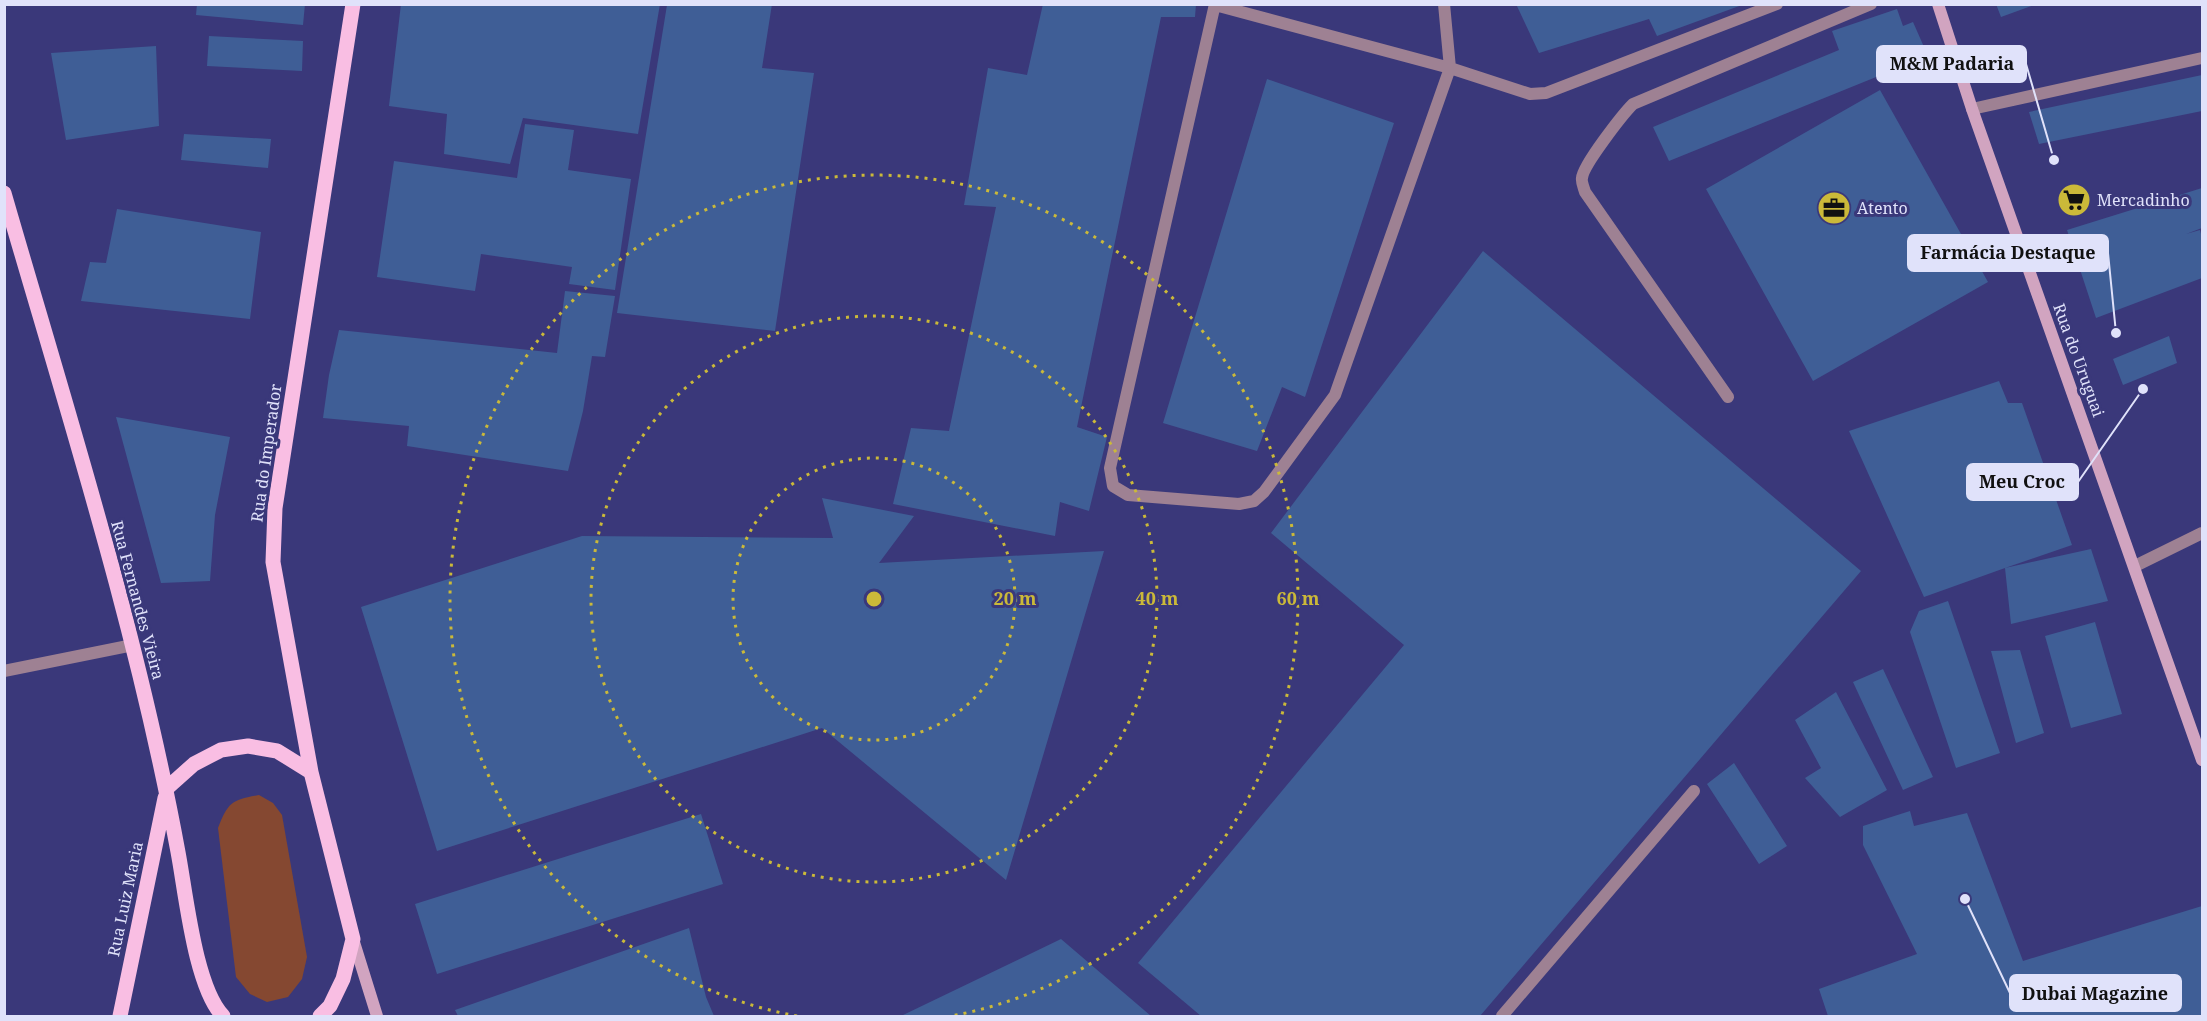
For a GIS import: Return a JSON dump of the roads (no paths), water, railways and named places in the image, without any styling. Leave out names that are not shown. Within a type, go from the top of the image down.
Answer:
[{"type":"main road","name":"Rua do Imperador","points":[[352,4],[275,508],[273,562],[311,772],[353,939]]},
{"type":"main road","name":"Rua Fernandes Vieira","points":[[4,193],[134,645],[166,789],[199,967],[215,1008],[223,1017]]},
{"type":"main road","points":[[166,789],[194,764],[221,750],[248,746],[277,751],[311,772]]},
{"type":"main road","name":"Rua Luiz Maria","points":[[120,1017],[166,789]]},
{"type":"main road","points":[[320,1017],[330,1006],[343,979],[353,939]]},
{"type":"street","points":[[1444,4],[1450,68],[1335,395],[1264,492],[1254,501],[1239,504],[1128,495],[1113,486],[1110,468],[1215,5],[1450,68],[1530,94],[1546,93],[1777,4]]},
{"type":"street","points":[[1728,398],[1585,192],[1581,178],[1624,112],[1633,104],[1871,4]]},
{"type":"street","name":"Rua do Uruguai","points":[[1938,4],[1972,109],[2202,760]]},
{"type":"street","points":[[1972,109],[2202,58]]},
{"type":"street","points":[[2135,566],[2202,533]]},
{"type":"street","points":[[4,671],[134,645]]},
{"type":"street","points":[[1502,1017],[1694,791]]},
{"type":"street","points":[[353,939],[377,1017]]},
{"type":"place","name":"M&M Padaria","points":[[2054,160]]},
{"type":"place","name":"Mercadinho","points":[[2074,200]]},
{"type":"place","name":"Atento","points":[[1834,208]]},
{"type":"place","name":"Farmácia Destaque","points":[[2116,333]]},
{"type":"place","name":"Meu Croc","points":[[2143,389]]},
{"type":"place","name":"Dubai Magazine","points":[[1965,899]]}]
